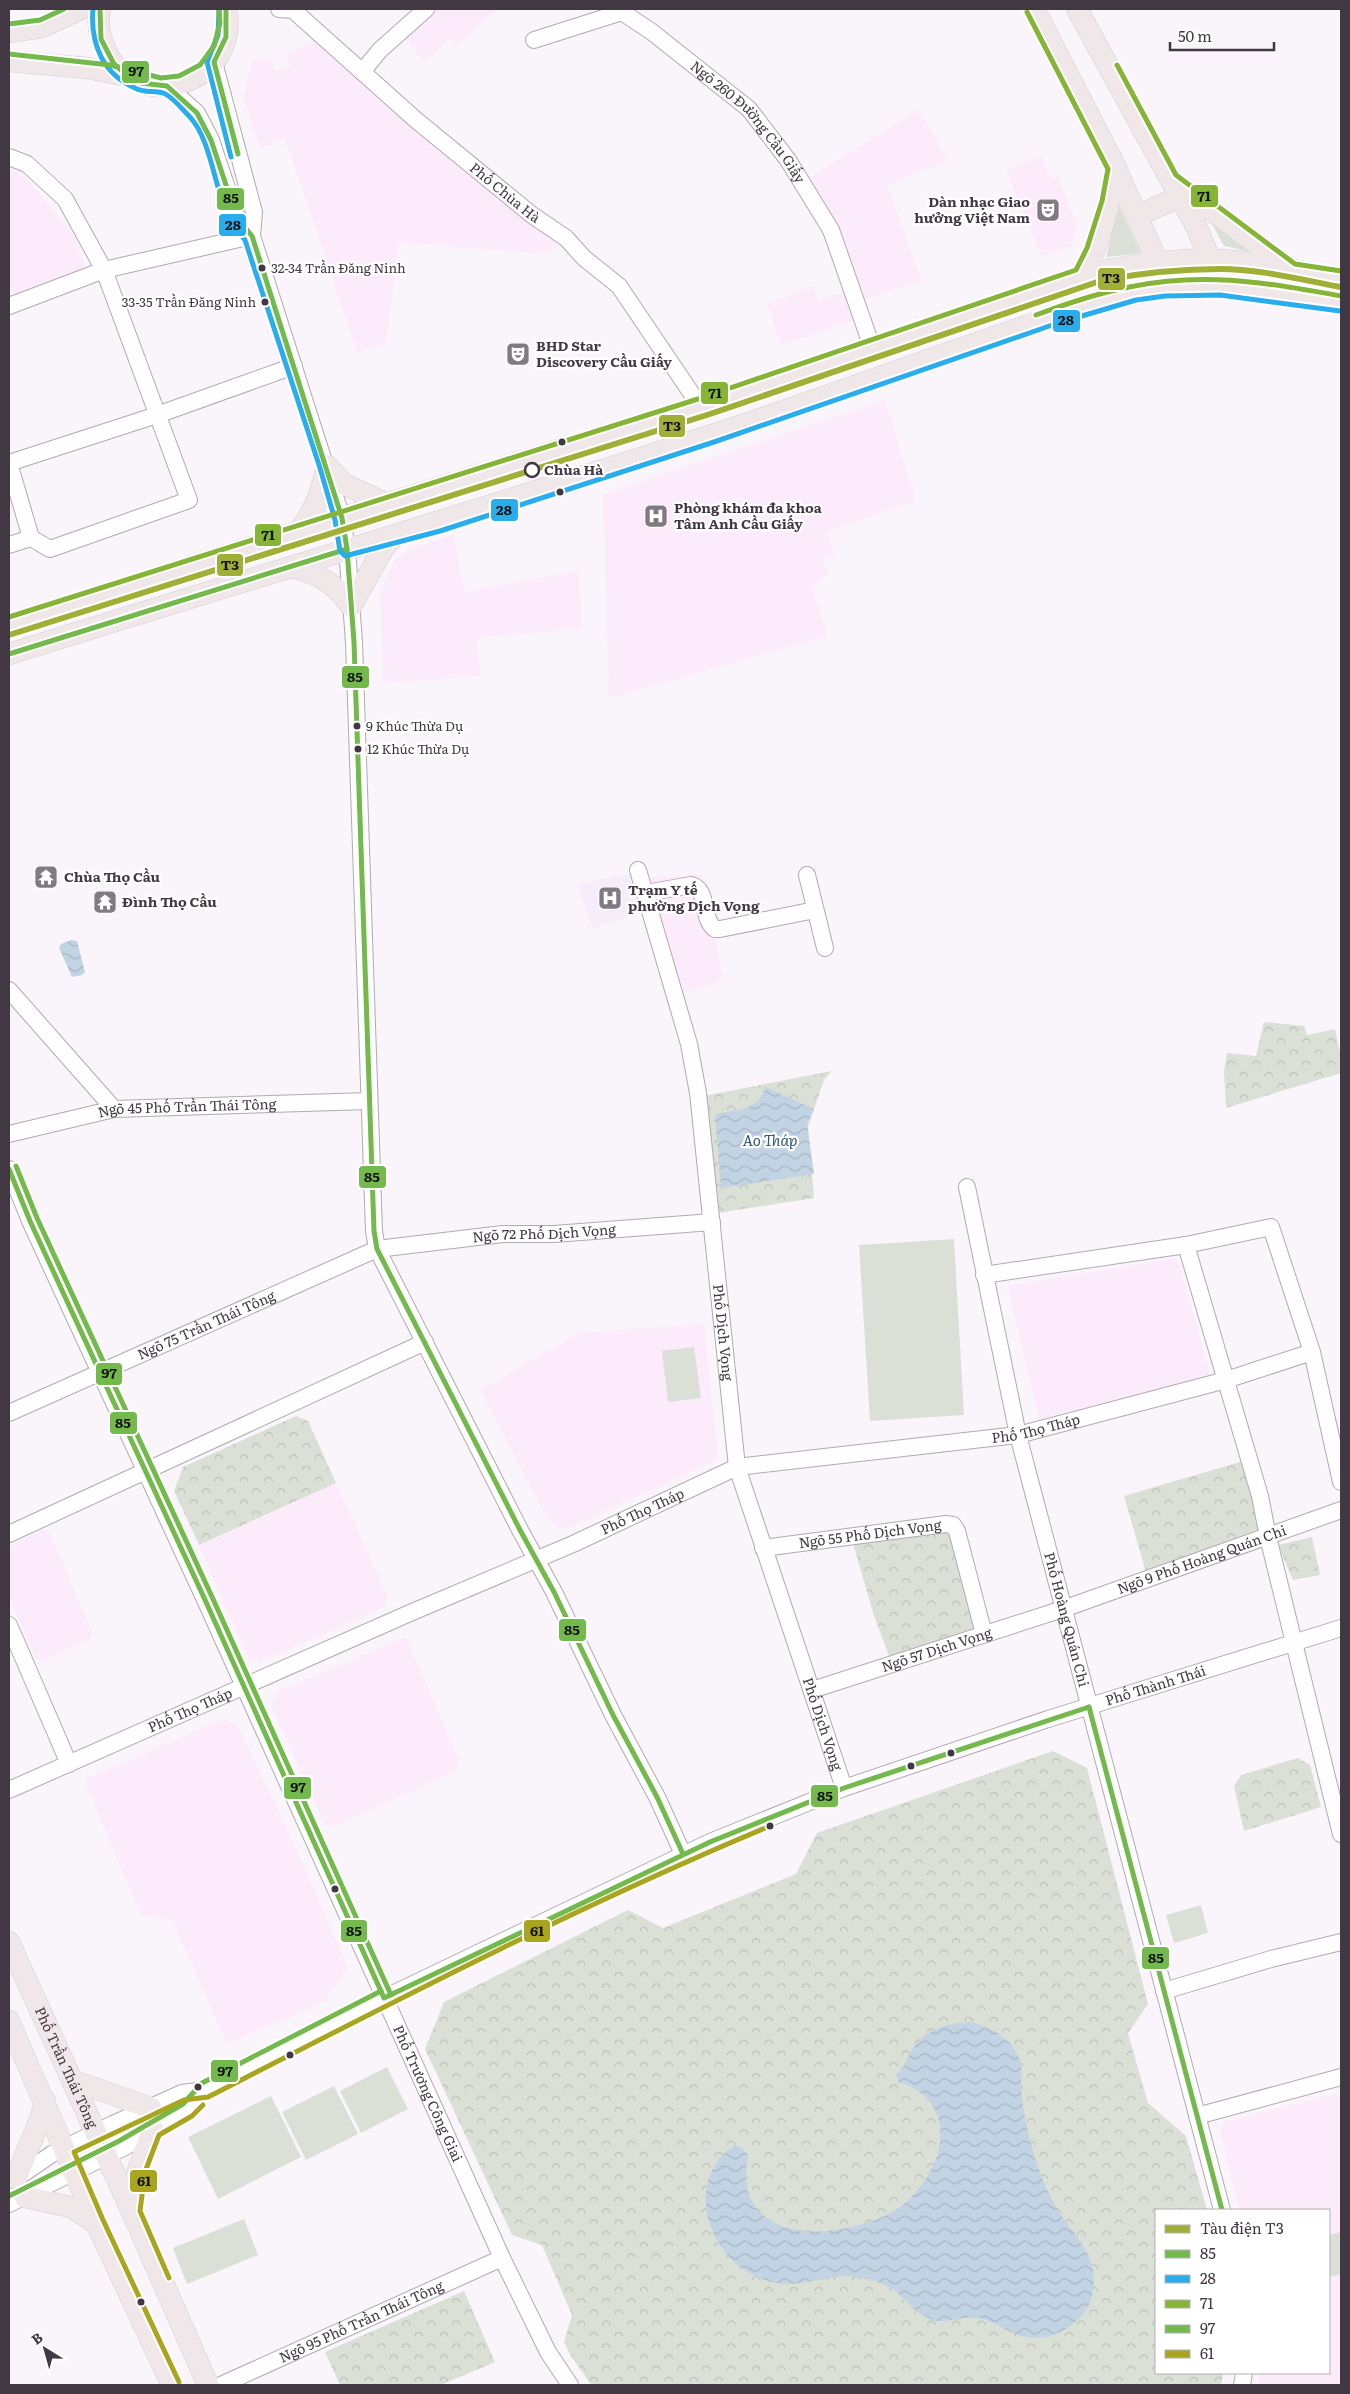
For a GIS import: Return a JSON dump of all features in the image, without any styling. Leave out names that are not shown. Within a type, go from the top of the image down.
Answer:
[{"type":"main road","points":[[9,32],[42,27],[81,9]]},
{"type":"main road","points":[[100,9],[99,25],[106,52],[114,64],[128,76]]},
{"type":"main road","points":[[9,61],[80,67],[128,76],[141,82],[166,86],[191,80],[214,62],[224,43],[228,26],[226,9]]},
{"type":"main road","points":[[1034,9],[1116,168],[1158,263]]},
{"type":"main road","points":[[1077,9],[1197,228],[1210,260]]},
{"type":"main road","points":[[1081,276],[1094,251],[1109,203],[1116,168]]},
{"type":"main road","points":[[1137,216],[1175,189]]},
{"type":"main road","points":[[1175,189],[1292,271]]},
{"type":"main road","points":[[9,624],[700,406],[1081,276],[1158,263],[1210,260],[1251,263],[1341,278]]},
{"type":"main road","points":[[9,654],[291,566],[396,536],[712,435],[1093,304],[1134,293],[1164,289],[1220,287],[1341,304]]},
{"type":"main road","points":[[934,326],[944,355]]},
{"type":"main road","points":[[327,466],[344,484],[387,504]]},
{"type":"main road","points":[[296,534],[313,512],[327,466]]},
{"type":"main road","points":[[291,566],[307,571],[327,581],[343,594],[351,606],[383,549],[396,536]]},
{"type":"main road","name":"Phố Trần Thái Tông","points":[[9,1942],[107,2156],[208,2385]]},
{"type":"main road","points":[[9,2021],[96,2223],[172,2385]]},
{"type":"main road","points":[[72,2080],[151,2108]]},
{"type":"main road","points":[[45,2102],[15,2191],[71,2207],[96,2223]]},
{"type":"main road","points":[[132,2212],[138,2170],[153,2130]]},
{"type":"street","name":"Phố Chùa Hà","points":[[279,9],[293,10],[416,120],[532,215],[566,238],[584,258],[619,286],[700,406]]},
{"type":"street","points":[[362,72],[380,50],[426,9]]},
{"type":"street","name":"Ngõ 260 Đường Cầu Giấy","points":[[534,40],[622,12],[652,32],[749,109],[795,171],[831,230],[872,347]]},
{"type":"street","points":[[214,62],[254,212],[252,236]]},
{"type":"street","points":[[166,86],[197,113],[211,140],[237,218],[252,236],[327,466],[342,518],[347,549],[351,606],[374,1231],[378,1249],[536,1558],[684,1854]]},
{"type":"street","points":[[9,157],[27,164],[65,199],[104,270],[157,415],[189,500],[50,549],[31,538],[9,463],[157,415],[294,366]]},
{"type":"street","points":[[9,306],[104,270],[252,236]]},
{"type":"street","points":[[9,545],[31,538]]},
{"type":"street","name":"Phố Dịch Vọng","points":[[638,870],[689,1044],[698,1093],[737,1466],[844,1788]]},
{"type":"street","points":[[807,875],[826,948]]},
{"type":"street","points":[[646,893],[691,885],[697,886],[701,892],[709,922],[715,929],[815,910]]},
{"type":"street","points":[[9,990],[114,1109]]},
{"type":"street","name":"Ngõ 45 Phố Trần Thái Tông","points":[[9,1134],[114,1109],[369,1101]]},
{"type":"street","name":"Phố Trương Công Giai","points":[[9,1169],[30,1221],[244,1687],[502,2258],[548,2352],[570,2385]]},
{"type":"street","name":"Phố Hoàng Quán Chi","points":[[967,1187],[1018,1435],[1222,2209]]},
{"type":"street","name":"Ngõ 72 Phố Dịch Vọng","points":[[378,1249],[503,1234],[554,1234],[712,1222]]},
{"type":"street","points":[[984,1275],[1186,1245],[1271,1227],[1312,1352],[1341,1482]]},
{"type":"street","points":[[1186,1245],[1260,1496],[1268,1537],[1341,1834]]},
{"type":"street","name":"Ngõ 75 Trần Thái Tông","points":[[9,1413],[378,1249]]},
{"type":"street","points":[[9,1534],[426,1342]]},
{"type":"street","name":"Phố Thọ Tháp","points":[[9,1790],[536,1558],[573,1544],[737,1466],[1018,1435],[1226,1380],[1312,1352]]},
{"type":"street","name":"Ngõ 9 Phố Hoàng Quán Chi","points":[[1063,1609],[1341,1510]]},
{"type":"street","name":"Ngõ 55 Phố Dịch Vọng","points":[[764,1548],[937,1525],[953,1525],[960,1540],[984,1634]]},
{"type":"street","name":"Ngõ 57 Dịch Vọng","points":[[812,1690],[1063,1609]]},
{"type":"street","points":[[9,1624],[69,1764]]},
{"type":"street","name":"Phố Thành Thái","points":[[15,2191],[64,2148],[182,2093],[205,2090],[384,1998],[684,1854],[844,1788],[1089,1707],[1341,1628]]},
{"type":"street","points":[[1164,1991],[1341,1942]]},
{"type":"street","points":[[1197,2116],[1341,2077]]},
{"type":"street","name":"Phố Thành Thái","points":[[15,2191],[74,2173],[107,2156],[188,2110],[205,2090]]},
{"type":"street","name":"Ngõ 95 Phố Trần Thái Tông","points":[[221,2385],[502,2258]]},
{"type":"shaded area","points":[[436,9],[495,9],[497,11],[456,45],[451,38],[424,61],[403,36]]},
{"type":"shaded area","points":[[317,42],[559,245],[549,254],[399,242],[386,343],[357,352],[285,139],[260,148],[244,98],[252,61],[272,57],[274,71],[290,68],[286,53]]},
{"type":"shaded area","points":[[918,110],[936,138],[947,161],[887,185],[922,281],[860,301],[804,181]]},
{"type":"shaded area","name":"Dàn nhạc Giao hưởng Việt Nam","points":[[1042,156],[1051,179],[1058,176],[1074,218],[1079,217],[1071,246],[1041,256],[1006,170]]},
{"type":"shaded area","points":[[9,168],[25,177],[74,235],[84,263],[77,278],[9,302]]},
{"type":"shaded area","points":[[813,286],[819,301],[849,290],[860,318],[781,345],[767,304]]},
{"type":"shaded area","points":[[885,400],[916,500],[827,532],[835,556],[822,559],[828,574],[812,589],[828,636],[609,698],[603,495]]},
{"type":"shaded area","points":[[454,535],[464,592],[578,571],[582,628],[477,638],[480,676],[383,683],[380,593],[395,560],[409,549]]},
{"type":"shaded area","name":"Trạm Y tế phường Dịch Vọng","points":[[631,873],[642,912],[593,929],[577,885]]},
{"type":"shaded area","points":[[701,875],[723,977],[716,983],[681,994],[646,878]]},
{"type":"shaded area","points":[[1177,1258],[1211,1376],[1039,1419],[1008,1286]]},
{"type":"shaded area","points":[[704,1324],[718,1457],[709,1464],[566,1529],[556,1526],[548,1520],[480,1390],[579,1333]]},
{"type":"shaded area","points":[[336,1483],[388,1596],[385,1607],[260,1662],[248,1657],[199,1546]]},
{"type":"shaded area","points":[[44,1529],[50,1533],[92,1632],[90,1639],[42,1661],[35,1658],[9,1596],[9,1546]]},
{"type":"shaded area","points":[[406,1637],[459,1760],[456,1771],[332,1827],[324,1823],[271,1705],[277,1692]]},
{"type":"shaded area","points":[[223,1719],[238,1725],[301,1859],[348,1968],[323,2002],[227,2044],[172,1920],[141,1915],[84,1780]]},
{"type":"shaded area","points":[[1341,2093],[1341,2385],[1258,2385],[1259,2374],[1330,2374],[1330,2209],[1240,2209],[1220,2132],[1224,2122]]},
{"type":"green space","points":[[1119,205],[1141,253],[1106,257]]},
{"type":"green space","points":[[1211,222],[1256,253],[1224,246]]},
{"type":"green space","points":[[1264,1022],[1304,1026],[1307,1035],[1335,1029],[1341,1057],[1341,1073],[1226,1108],[1224,1071],[1227,1053],[1256,1056]]},
{"type":"green space","points":[[832,1071],[824,1080],[808,1127],[814,1198],[718,1213],[703,1096]]},
{"type":"green space","points":[[954,1239],[964,1415],[870,1421],[859,1245]]},
{"type":"green space","points":[[694,1347],[701,1398],[668,1402],[662,1351]]},
{"type":"green space","points":[[296,1416],[308,1421],[336,1483],[199,1545],[174,1491],[183,1467]]},
{"type":"green space","points":[[1250,1459],[1268,1537],[1148,1579],[1124,1496]]},
{"type":"green space","points":[[946,1524],[984,1634],[892,1664],[873,1613],[851,1536]]},
{"type":"green space","points":[[1312,1537],[1320,1575],[1293,1580],[1278,1545]]},
{"type":"green space","points":[[1053,1751],[1087,1768],[1148,2004],[1128,2033],[1148,2103],[1186,2136],[1207,2209],[1155,2209],[1155,2374],[1223,2374],[1221,2385],[594,2385],[590,2383],[571,2356],[564,2342],[572,2315],[542,2245],[512,2235],[425,2049],[444,2002],[628,1910],[663,1928],[796,1874],[817,1833]]},
{"type":"green space","points":[[1298,1758],[1310,1765],[1321,1807],[1244,1831],[1234,1786],[1241,1775]]},
{"type":"green space","points":[[1201,1905],[1208,1933],[1174,1943],[1166,1915]]},
{"type":"green space","points":[[387,2067],[408,2109],[361,2133],[340,2091]]},
{"type":"green space","points":[[334,2086],[358,2134],[306,2160],[282,2112]]},
{"type":"green space","points":[[271,2096],[301,2157],[218,2199],[188,2137]]},
{"type":"green space","points":[[244,2219],[258,2255],[187,2284],[173,2248]]},
{"type":"green space","points":[[1341,2232],[1341,2274],[1330,2277],[1330,2235]]},
{"type":"green space","points":[[464,2291],[495,2362],[441,2385],[340,2385],[325,2352]]},
{"type":"water","points":[[71,940],[77,941],[85,972],[82,975],[72,977],[59,948],[61,944]]},
{"type":"water","name":"Ao Tháp","points":[[766,1087],[814,1109],[807,1124],[814,1174],[721,1188],[715,1114],[739,1110],[752,1105],[762,1095]]},
{"type":"water","points":[[968,2022],[984,2026],[1000,2034],[1012,2046],[1020,2061],[1024,2114],[1038,2166],[1056,2207],[1083,2245],[1092,2265],[1094,2277],[1092,2295],[1085,2312],[1079,2319],[1064,2330],[1039,2338],[1026,2337],[978,2318],[938,2321],[927,2318],[894,2290],[874,2281],[843,2276],[787,2284],[770,2282],[754,2276],[727,2255],[717,2241],[710,2226],[706,2209],[706,2192],[709,2178],[715,2165],[724,2154],[735,2146],[741,2147],[748,2156],[746,2179],[753,2202],[767,2218],[787,2228],[810,2231],[835,2230],[859,2225],[882,2217],[900,2207],[910,2198],[923,2183],[933,2166],[939,2148],[940,2130],[938,2118],[932,2105],[923,2095],[911,2087],[898,2082],[896,2074],[904,2066],[913,2048],[924,2036],[945,2026]]},
{"type":"metro line","name":"T3","points":[[9,635],[710,414],[1103,280],[1162,272],[1235,269],[1341,287]]},
{"type":"transit line","name":"97","points":[[9,24],[40,20],[64,9]]},
{"type":"transit line","name":"28","points":[[93,9],[94,34],[101,57],[107,67],[115,76],[137,89],[160,92],[170,97],[189,116],[203,138],[226,211],[232,224],[245,240],[320,468],[335,520],[340,551],[345,556],[440,531],[714,442],[1058,323],[1136,300],[1165,296],[1220,295],[1340,311]]},
{"type":"transit line","name":"85","points":[[100,9],[101,39],[114,64],[128,76],[141,83],[167,86],[197,113],[211,140],[237,218],[252,236],[342,518],[347,549],[354,642],[374,1231],[377,1249],[520,1530],[554,1592],[613,1715],[657,1797],[683,1854]]},
{"type":"transit line","name":"85","points":[[226,9],[226,37],[214,62],[238,154]]},
{"type":"transit line","name":"28","points":[[219,10],[218,35],[207,62],[231,157]]},
{"type":"transit line","name":"97","points":[[9,54],[110,65],[161,78],[179,76],[200,65],[214,46],[220,23],[219,10]]},
{"type":"transit line","name":"71","points":[[9,617],[698,399],[1076,270],[1087,248],[1102,201],[1108,169],[1027,12]]},
{"type":"transit line","name":"71","points":[[1117,65],[1176,175],[1295,264],[1341,271]]},
{"type":"transit line","name":"71","points":[[1036,315],[1072,302],[1128,287],[1166,281],[1205,279],[1244,281],[1341,296]]},
{"type":"transit line","name":"85","points":[[9,654],[347,549]]},
{"type":"transit line","name":"97","points":[[16,1166],[37,1218],[213,1599],[391,1995]]},
{"type":"transit line","name":"85","points":[[9,1169],[30,1221],[206,1602],[384,1998],[710,1842],[844,1788],[1089,1707]]},
{"type":"transit line","name":"85","points":[[1089,1707],[1222,2209]]},
{"type":"transit line","name":"61","points":[[179,2382],[103,2220],[74,2152],[184,2100],[208,2097],[486,1956],[627,1889],[770,1826]]},
{"type":"transit line","name":"97","points":[[9,2196],[119,2141],[183,2104],[202,2083],[381,1991]]},
{"type":"transit line","name":"61","points":[[169,2278],[140,2211],[145,2172],[159,2135],[192,2116],[203,2105]]},
{"type":"place","name":"Dàn nhạc Giao hưởng Việt Nam","points":[[1048,210]]},
{"type":"place","name":"32-34 Trần Đăng Ninh","points":[[262,268]]},
{"type":"place","name":"33-35 Trần Đăng Ninh","points":[[265,302]]},
{"type":"place","name":"BHD Star Discovery Cầu Giấy","points":[[518,354]]},
{"type":"place","name":"Chùa Hà","points":[[532,470]]},
{"type":"place","name":"Phòng khám đa khoa Tâm Anh Cầu Giấy","points":[[656,516]]},
{"type":"place","name":"9 Khúc Thừa Dụ","points":[[357,726]]},
{"type":"place","name":"12 Khúc Thừa Dụ","points":[[358,749]]},
{"type":"place","name":"Chùa Thọ Cầu","points":[[46,877]]},
{"type":"place","name":"Trạm Y tế phường Dịch Vọng","points":[[610,898]]},
{"type":"place","name":"Đình Thọ Cầu","points":[[105,902]]}]
